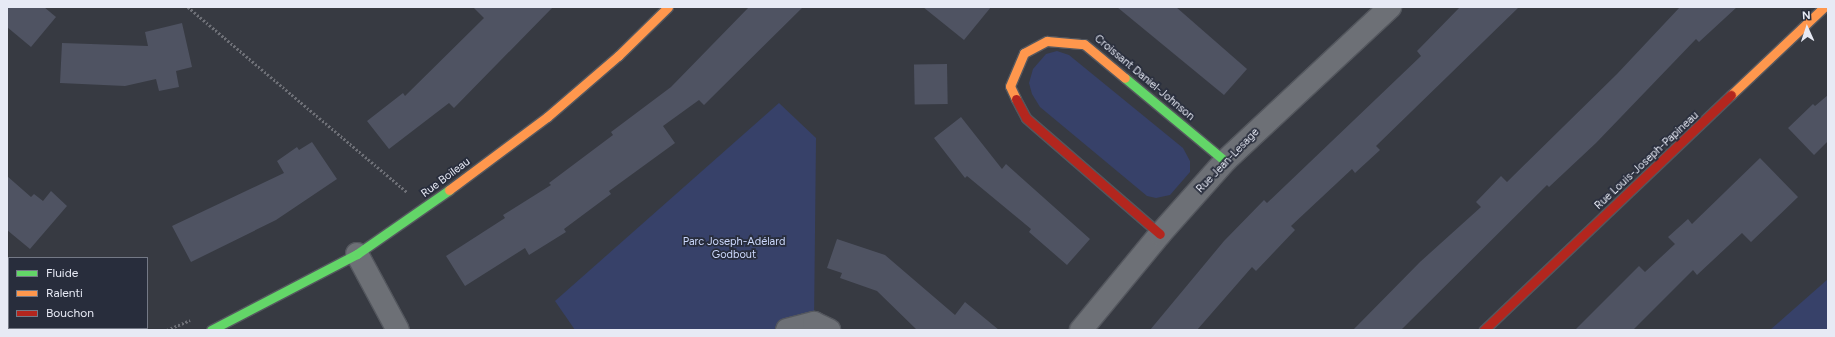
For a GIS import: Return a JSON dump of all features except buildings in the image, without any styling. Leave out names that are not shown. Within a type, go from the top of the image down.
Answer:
[{"type":"street","name":"Rue Boileau","points":[[211,330],[358,254],[408,221],[547,117],[618,56],[668,7]]},
{"type":"street","name":"Rue Jean-Lesage","points":[[1081,330],[1160,234],[1225,161],[1390,7]]},
{"type":"street","name":"Rue Louis-Joseph-Papineau","points":[[1484,330],[1738,92],[1818,9]]},
{"type":"street","name":"Croissant Daniel-Johnson","points":[[1160,234],[1026,118],[1010,86],[1024,53],[1047,41],[1084,44],[1225,161]]},
{"type":"street","points":[[358,254],[398,330]]},
{"type":"street","points":[[787,330],[814,323],[830,330]]},
{"type":"path","points":[[188,7],[411,195]]},
{"type":"green space","points":[[1057,51],[1069,55],[1183,148],[1190,161],[1190,172],[1170,195],[1156,198],[1147,196],[1040,107],[1032,94],[1029,83],[1033,69],[1046,54]]},
{"type":"green space","name":"Parc Joseph-Adélard Godbout","points":[[779,103],[816,138],[814,323],[787,330],[575,330],[555,301]]},
{"type":"green space","points":[[1828,279],[1828,330],[1770,330]]},
{"type":"traffic: fast","points":[[1125,78],[1225,161]]},
{"type":"traffic: fast","points":[[211,330],[357,254],[449,190]]},
{"type":"traffic: slow","points":[[449,190],[547,117],[618,56],[668,7]]},
{"type":"traffic: slow","points":[[1731,95],[1824,7]]},
{"type":"traffic: slow","points":[[1016,99],[1010,86],[1024,53],[1047,41],[1084,44],[1125,78]]},
{"type":"traffic: jam","points":[[1484,330],[1731,95]]},
{"type":"traffic: jam","points":[[1016,99],[1026,118],[1160,234]]}]
